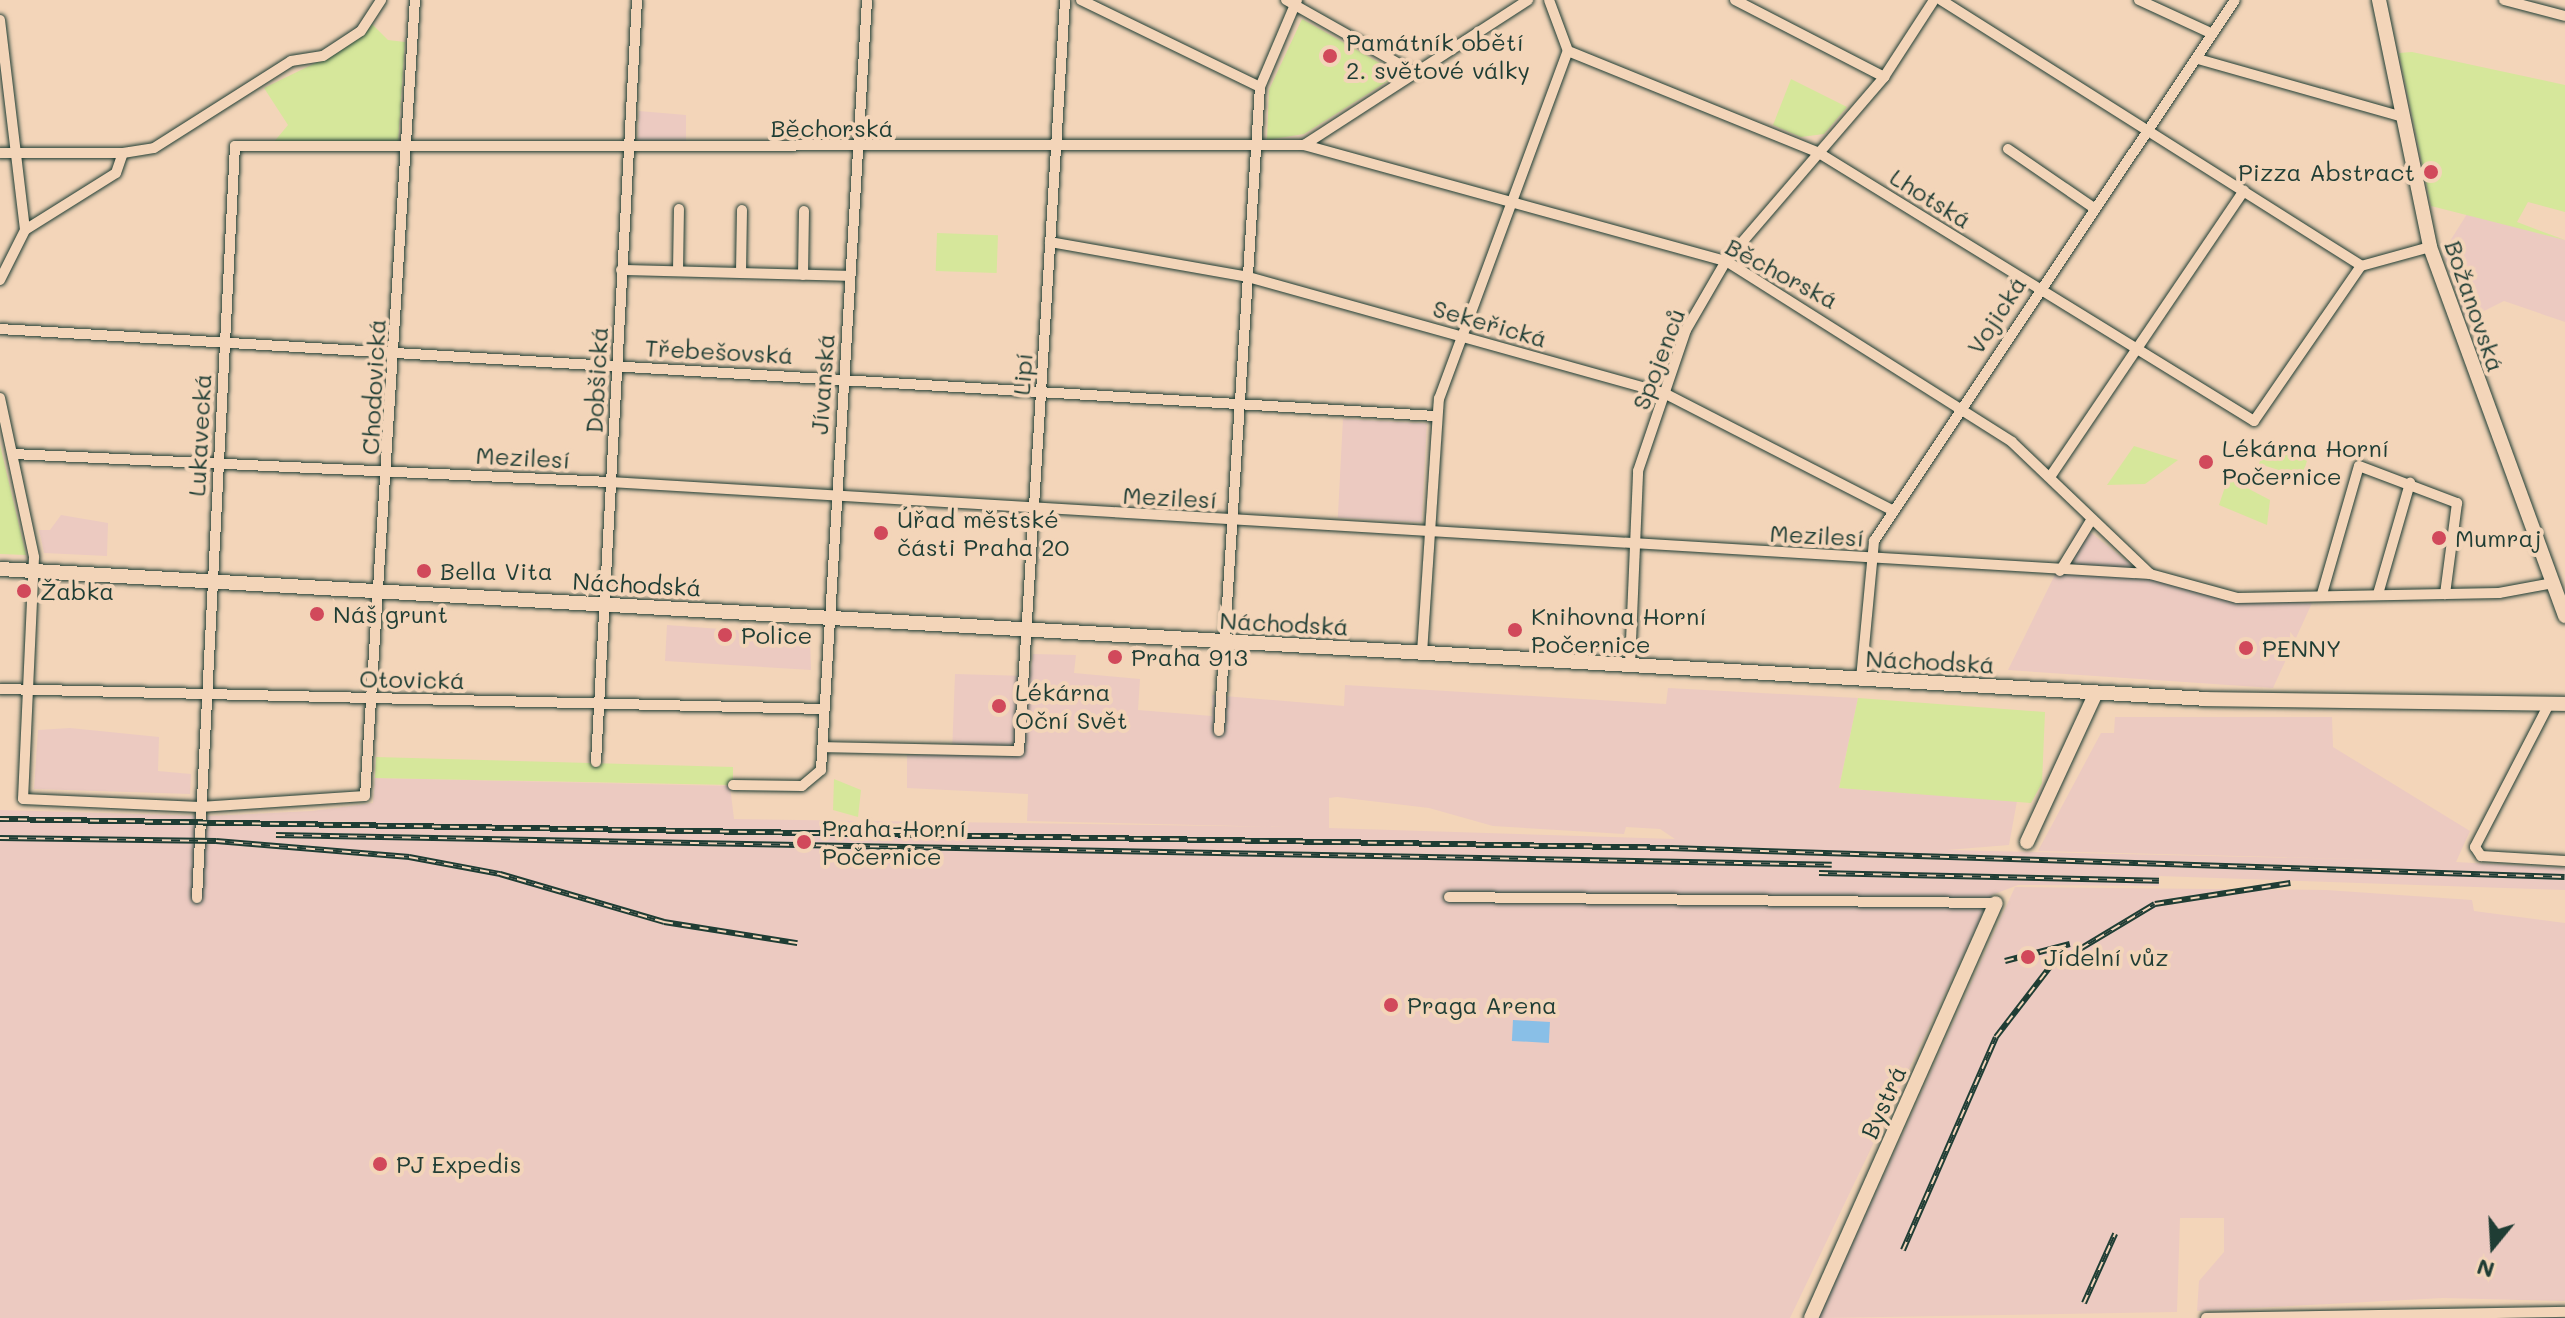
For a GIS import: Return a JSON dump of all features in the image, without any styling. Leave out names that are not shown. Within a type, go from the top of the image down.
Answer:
[{"type":"main road","name":"Božanovská","points":[[2379,0],[2430,247],[2563,605]]},
{"type":"main road","name":"Náchodská","points":[[0,569],[2096,693],[2565,704]]},
{"type":"main road","points":[[2027,842],[2096,693]]},
{"type":"main road","name":"Bystrá","points":[[1811,1318],[1996,903]]},
{"type":"street","points":[[0,153],[123,153],[154,148],[291,61],[323,56],[361,31],[381,0]]},
{"type":"street","name":"Chodovická","points":[[200,807],[356,801],[371,776],[415,0]]},
{"type":"street","name":"Dobšická","points":[[596,762],[637,0]]},
{"type":"street","name":"Jívanská","points":[[733,785],[802,786],[821,770],[826,618],[867,0]]},
{"type":"street","name":"Lipí","points":[[823,747],[1019,751],[1065,0]]},
{"type":"street","points":[[1081,0],[1260,87]]},
{"type":"street","points":[[1304,145],[1528,0]]},
{"type":"street","points":[[1422,653],[1436,416],[1462,336],[1568,51],[1549,0]]},
{"type":"street","points":[[1735,0],[1884,77]]},
{"type":"street","name":"Spojenců","points":[[1630,665],[1638,471],[1686,330],[1726,261],[1884,77],[1934,0]]},
{"type":"street","points":[[1941,0],[2151,130],[2361,266],[2430,247]]},
{"type":"street","points":[[2139,0],[2213,34]]},
{"type":"street","name":"Vojická","points":[[1861,679],[1869,558],[1894,511],[2091,206],[2151,130],[2235,0]]},
{"type":"street","points":[[2504,0],[2565,16]]},
{"type":"street","points":[[1219,731],[1260,87],[1293,1],[1415,73]]},
{"type":"street","points":[[0,20],[25,230]]},
{"type":"street","name":"Lhotská","points":[[1568,51],[1819,153],[2254,421],[2361,266]]},
{"type":"street","points":[[2198,59],[2403,117]]},
{"type":"street","name":"Běchorská","points":[[407,147],[1257,149],[1304,145],[1726,261],[1962,406],[2050,477],[2090,522],[2150,574]]},
{"type":"street","name":"Lukavecká","points":[[197,898],[203,694],[235,146],[407,147]]},
{"type":"street","points":[[2008,149],[2091,206]]},
{"type":"street","points":[[0,280],[25,230],[116,173],[123,153]]},
{"type":"street","points":[[2050,477],[2133,347],[2244,190]]},
{"type":"street","points":[[678,271],[679,209]]},
{"type":"street","points":[[741,273],[742,210]]},
{"type":"street","points":[[803,275],[804,211]]},
{"type":"street","name":"Sekeřická","points":[[1050,242],[1248,277],[1666,394],[1894,511]]},
{"type":"street","points":[[621,270],[849,276]]},
{"type":"street","name":"Třebešovská","points":[[0,329],[1041,389],[1436,416]]},
{"type":"street","points":[[0,398],[35,571],[23,799],[200,807]]},
{"type":"street","name":"Mezilesí","points":[[13,454],[217,460],[610,482],[834,499],[2150,574],[2237,598],[2445,594],[2553,583]]},
{"type":"street","points":[[2322,594],[2359,466],[2457,503],[2445,594]]},
{"type":"street","points":[[2378,594],[2410,483]]},
{"type":"street","points":[[2060,571],[2090,522]]},
{"type":"street","name":"Otovická","points":[[0,689],[824,709]]},
{"type":"street","points":[[2549,704],[2475,847],[2481,856],[2565,861]]},
{"type":"street","points":[[1449,897],[1996,903]]},
{"type":"street","points":[[2206,1318],[2565,1312]]},
{"type":"shaded area","points":[[639,111],[686,115],[686,142],[638,142]]},
{"type":"shaded area","points":[[2469,211],[2565,240],[2565,322],[2504,301],[2466,320],[2443,252]]},
{"type":"shaded area","points":[[1343,419],[1427,423],[1422,522],[1338,518]]},
{"type":"shaded area","points":[[61,515],[108,523],[107,556],[44,553],[39,530],[50,530]]},
{"type":"shaded area","points":[[2080,524],[2135,568],[2171,584],[2229,600],[2312,603],[2273,688],[2008,670]]},
{"type":"shaded area","points":[[667,625],[801,635],[810,639],[811,670],[665,661]]},
{"type":"shaded area","points":[[1033,654],[1076,655],[1074,673],[1140,679],[1138,710],[1212,716],[1212,695],[1344,706],[1345,685],[1666,704],[1668,688],[1858,698],[1839,788],[2017,801],[2009,845],[1947,850],[2437,861],[2038,851],[2101,733],[2114,733],[2115,717],[2332,717],[2333,747],[2470,831],[2456,862],[2565,868],[2565,890],[2159,876],[2159,886],[2018,885],[1992,895],[1790,1318],[0,1318],[0,810],[207,816],[312,811],[373,803],[375,778],[730,786],[734,819],[1288,827],[1027,821],[1028,794],[907,788],[907,755],[952,754],[955,674],[1030,676]],"holes":[[[1329,798],[1429,808],[1493,826],[1624,834],[1626,827],[1660,829],[1675,839],[1329,828]]]},
{"type":"shaded area","points":[[70,728],[159,737],[158,771],[191,774],[190,794],[34,789],[38,730]]},
{"type":"shaded area","points":[[2015,887],[2326,890],[2472,900],[2474,911],[2565,923],[2565,1301],[2443,1298],[2197,1311],[2199,1281],[2224,1252],[2224,1218],[2180,1218],[2177,1312],[1819,1318]]},
{"type":"green space","points":[[1302,19],[1399,74],[1304,134],[1267,140],[1269,90]]},
{"type":"green space","points":[[371,23],[388,40],[405,42],[398,143],[273,143],[288,125],[264,88],[340,51]]},
{"type":"green space","points":[[2412,52],[2565,85],[2565,212],[2528,202],[2517,222],[2565,240],[2431,206],[2399,53]]},
{"type":"green space","points":[[1791,79],[1847,107],[1824,134],[1801,137],[1773,125]]},
{"type":"green space","points":[[937,233],[998,235],[997,273],[936,271]]},
{"type":"green space","points":[[2266,441],[2309,454],[2302,477],[2259,464]]},
{"type":"green space","points":[[0,445],[26,555],[0,554]]},
{"type":"green space","points":[[2134,446],[2178,460],[2145,484],[2107,485]]},
{"type":"green space","points":[[2228,478],[2270,500],[2267,525],[2219,505]]},
{"type":"green space","points":[[1858,698],[2045,712],[2042,783],[2031,803],[1839,788]]},
{"type":"green space","points":[[376,757],[733,767],[733,785],[375,778]]},
{"type":"green space","points":[[834,779],[861,790],[858,817],[833,810]]},
{"type":"water","points":[[1513,1020],[1550,1022],[1549,1043],[1512,1041]]},
{"type":"railway","points":[[0,819],[1670,848],[2565,877]]},
{"type":"railway","points":[[276,835],[1832,865]]},
{"type":"railway","points":[[0,838],[216,841],[409,857],[500,874],[664,922],[797,943]]},
{"type":"railway","points":[[1819,873],[2159,881]]},
{"type":"railway","points":[[1903,1250],[1996,1037],[2050,967],[2155,904],[2290,883]]},
{"type":"railway","points":[[2005,961],[2070,944]]},
{"type":"railway","points":[[2084,1303],[2115,1234]]},
{"type":"place","name":"Památník obětí 2. světové války","points":[[1330,56]]},
{"type":"place","name":"Pizza Abstract","points":[[2431,172]]},
{"type":"place","name":"Lékárna Horní Počernice","points":[[2206,462]]},
{"type":"place","name":"Úřad městské části Praha 20","points":[[881,533]]},
{"type":"place","name":"Mumraj","points":[[2439,538]]},
{"type":"place","name":"Bella Vita","points":[[424,571]]},
{"type":"place","name":"Žabka","points":[[24,591]]},
{"type":"place","name":"Náš grunt","points":[[317,614]]},
{"type":"place","name":"Knihovna Horní Počernice","points":[[1515,630]]},
{"type":"place","name":"Police","points":[[725,635]]},
{"type":"place","name":"PENNY","points":[[2246,648]]},
{"type":"place","name":"Praha 913","points":[[1115,657]]},
{"type":"place","name":"Lékárna Oční Svět","points":[[999,706]]},
{"type":"place","name":"Praha-Horní Počernice","points":[[804,842]]},
{"type":"place","name":"Jídelní vůz","points":[[2028,957]]},
{"type":"place","name":"Praga Arena","points":[[1391,1005]]},
{"type":"place","name":"PJ Expedis","points":[[380,1164]]}]
